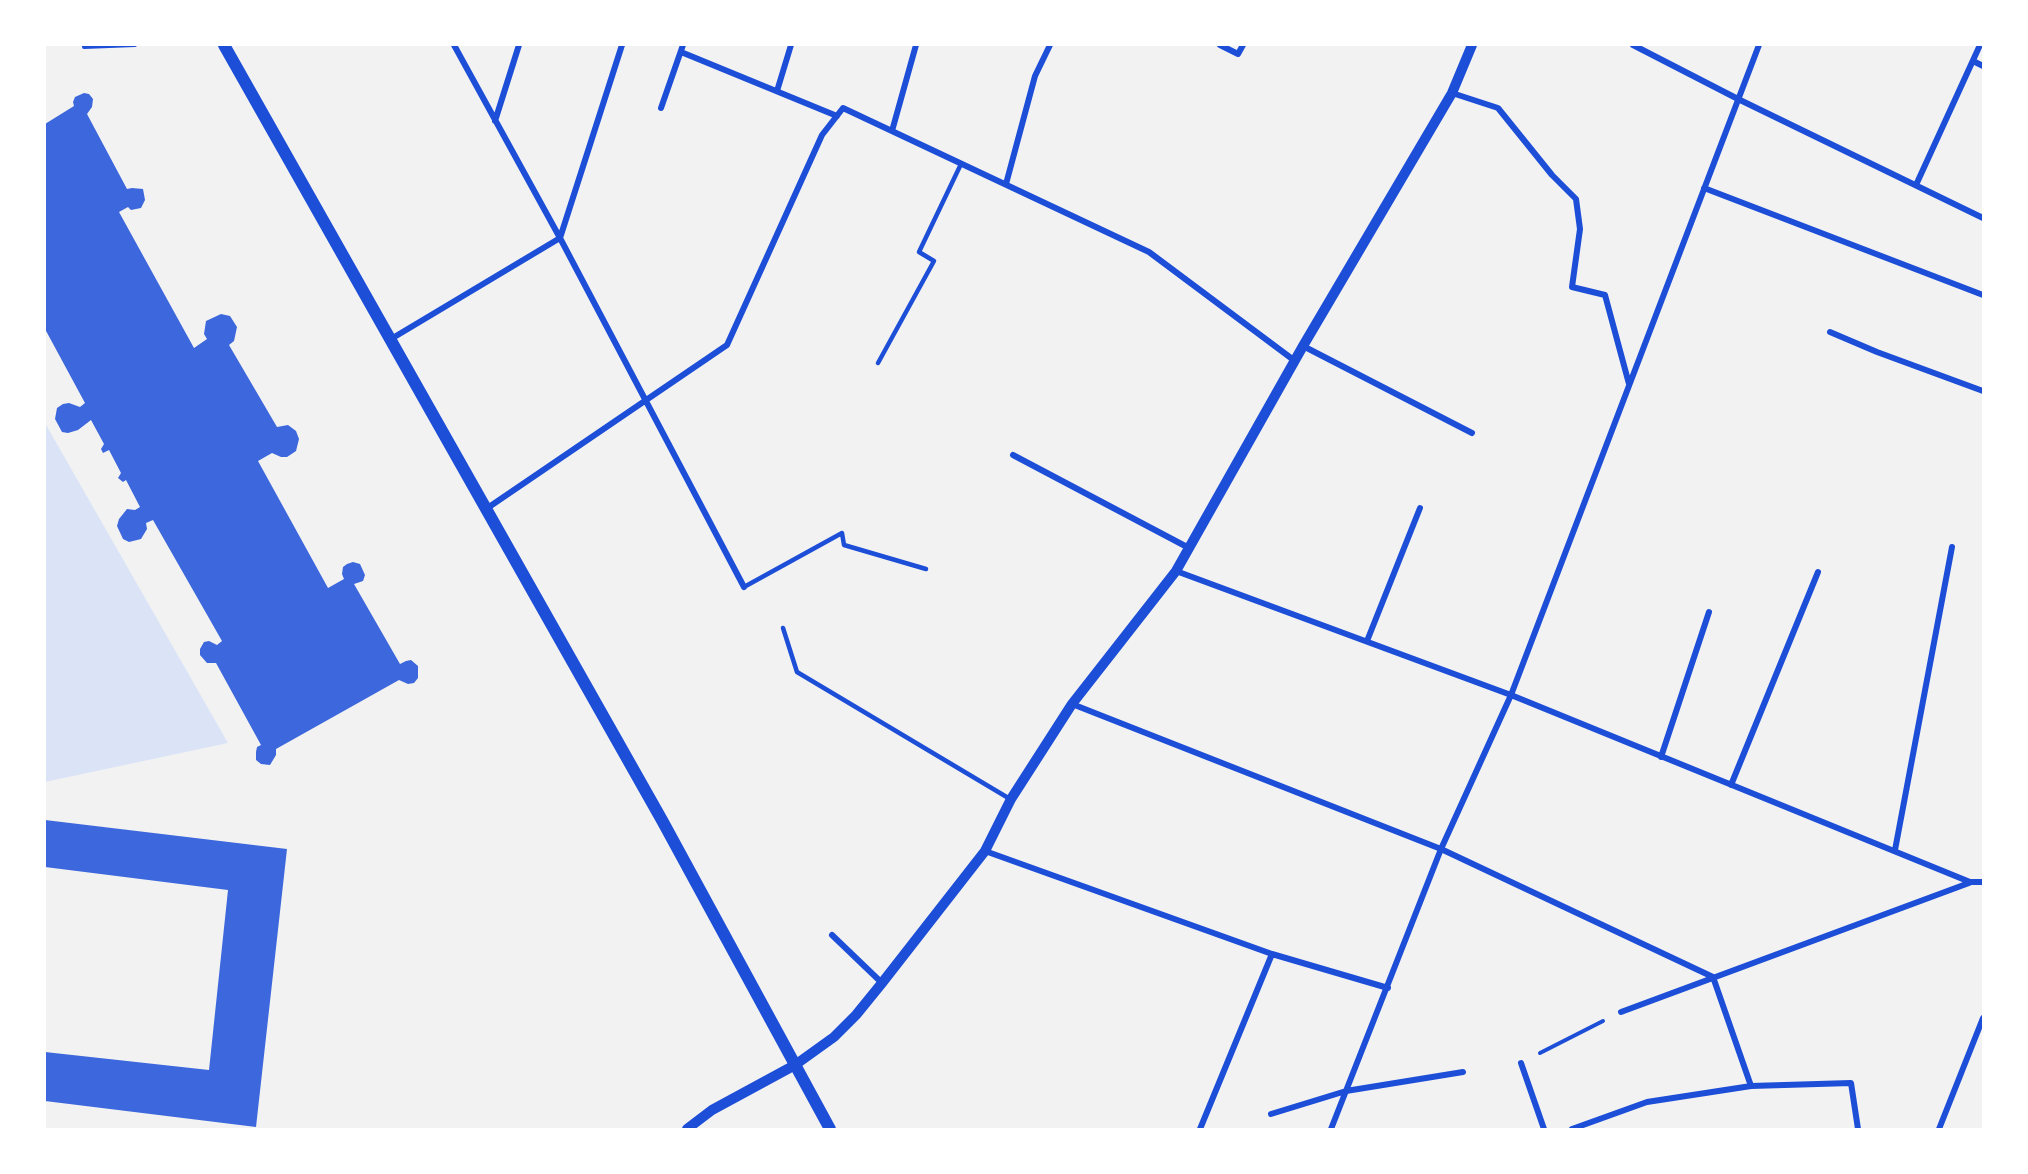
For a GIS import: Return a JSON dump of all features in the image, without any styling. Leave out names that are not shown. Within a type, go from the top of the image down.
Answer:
[{"type":"main road","points":[[224,45],[663,822],[830,1129]]},
{"type":"street","points":[[454,45],[560,238],[744,587]]},
{"type":"street","points":[[495,121],[519,45]]},
{"type":"street","points":[[391,339],[560,238],[622,45]]},
{"type":"street","points":[[777,92],[791,45]]},
{"type":"street","points":[[892,130],[916,45]]},
{"type":"street","points":[[1006,184],[1035,76],[1050,45]]},
{"type":"street","points":[[1220,45],[1238,54],[1243,45]]},
{"type":"street","points":[[687,1129],[720,1105],[795,1065],[834,1037],[856,1015],[882,983],[985,851],[1011,799],[1072,704],[1176,572],[1303,346],[1452,93],[1472,45]]},
{"type":"street","points":[[1633,45],[1738,99],[1983,218]]},
{"type":"street","points":[[1332,1129],[1441,849],[1510,695],[1759,45]]},
{"type":"street","points":[[1916,185],[1980,45]]},
{"type":"street","points":[[661,108],[682,49],[837,116]]},
{"type":"street","points":[[1973,61],[1983,66]]},
{"type":"street","points":[[1452,93],[1498,108],[1552,175],[1576,199],[1580,229],[1572,287],[1605,295],[1629,384]]},
{"type":"street","points":[[486,509],[727,345],[822,135],[843,108],[1149,252],[1295,361]]},
{"type":"street","points":[[1704,188],[1983,295]]},
{"type":"street","points":[[1830,332],[1876,352],[1983,391]]},
{"type":"street","points":[[1303,346],[1472,434]]},
{"type":"street","points":[[1013,455],[1189,548]]},
{"type":"street","points":[[1367,641],[1420,508]]},
{"type":"street","points":[[1895,850],[1952,547]]},
{"type":"street","points":[[1176,572],[1510,695],[1970,882]]},
{"type":"street","points":[[1731,785],[1818,572]]},
{"type":"street","points":[[1661,757],[1709,612]]},
{"type":"street","points":[[1072,704],[1441,849],[1713,977],[1751,1086]]},
{"type":"street","points":[[985,851],[1272,954],[1388,988]]},
{"type":"street","points":[[1621,1012],[1970,882],[1983,882]]},
{"type":"street","points":[[832,935],[882,983]]},
{"type":"street","points":[[1200,1129],[1272,954]]},
{"type":"street","points":[[1939,1129],[1983,1018]]},
{"type":"street","points":[[1521,1063],[1544,1129]]},
{"type":"street","points":[[1271,1114],[1346,1091],[1463,1072]]},
{"type":"street","points":[[1572,1129],[1647,1102],[1751,1086],[1851,1083],[1858,1129]]},
{"type":"lane","points":[[878,363],[934,261],[919,252],[961,164]]},
{"type":"lane","points":[[744,587],[842,533],[844,545],[926,569]]},
{"type":"lane","points":[[783,628],[797,672],[1011,799]]},
{"type":"path","points":[[84,45],[84,47],[135,45]]},
{"type":"path","points":[[1521,1063],[1621,1012]]},
{"type":"shaded area","points":[[45,423],[228,743],[45,782]]},
{"type":"building","points":[[84,93],[89,94],[93,99],[92,107],[87,114],[127,189],[143,189],[145,200],[141,208],[131,210],[128,207],[119,212],[194,348],[207,339],[204,334],[206,321],[221,314],[230,316],[237,327],[234,341],[229,345],[277,427],[288,425],[296,431],[299,439],[296,451],[287,457],[272,453],[258,461],[328,588],[344,579],[343,567],[347,564],[353,562],[360,564],[365,575],[363,581],[354,584],[400,664],[411,660],[418,666],[418,678],[414,683],[408,684],[399,680],[276,749],[276,755],[270,765],[261,764],[256,760],[257,747],[261,745],[216,663],[207,663],[200,655],[204,642],[209,641],[217,645],[222,641],[153,520],[146,523],[147,529],[141,539],[129,542],[123,539],[117,526],[119,519],[127,509],[135,510],[140,507],[126,480],[123,482],[118,478],[121,473],[109,450],[103,453],[101,449],[104,444],[91,420],[78,430],[68,433],[62,432],[55,419],[57,408],[63,404],[69,403],[80,407],[85,403],[45,329],[45,124],[74,106],[75,97]]},
{"type":"building","points":[[45,820],[287,849],[256,1127],[45,1101],[45,1052],[209,1070],[228,890],[45,867]]}]
